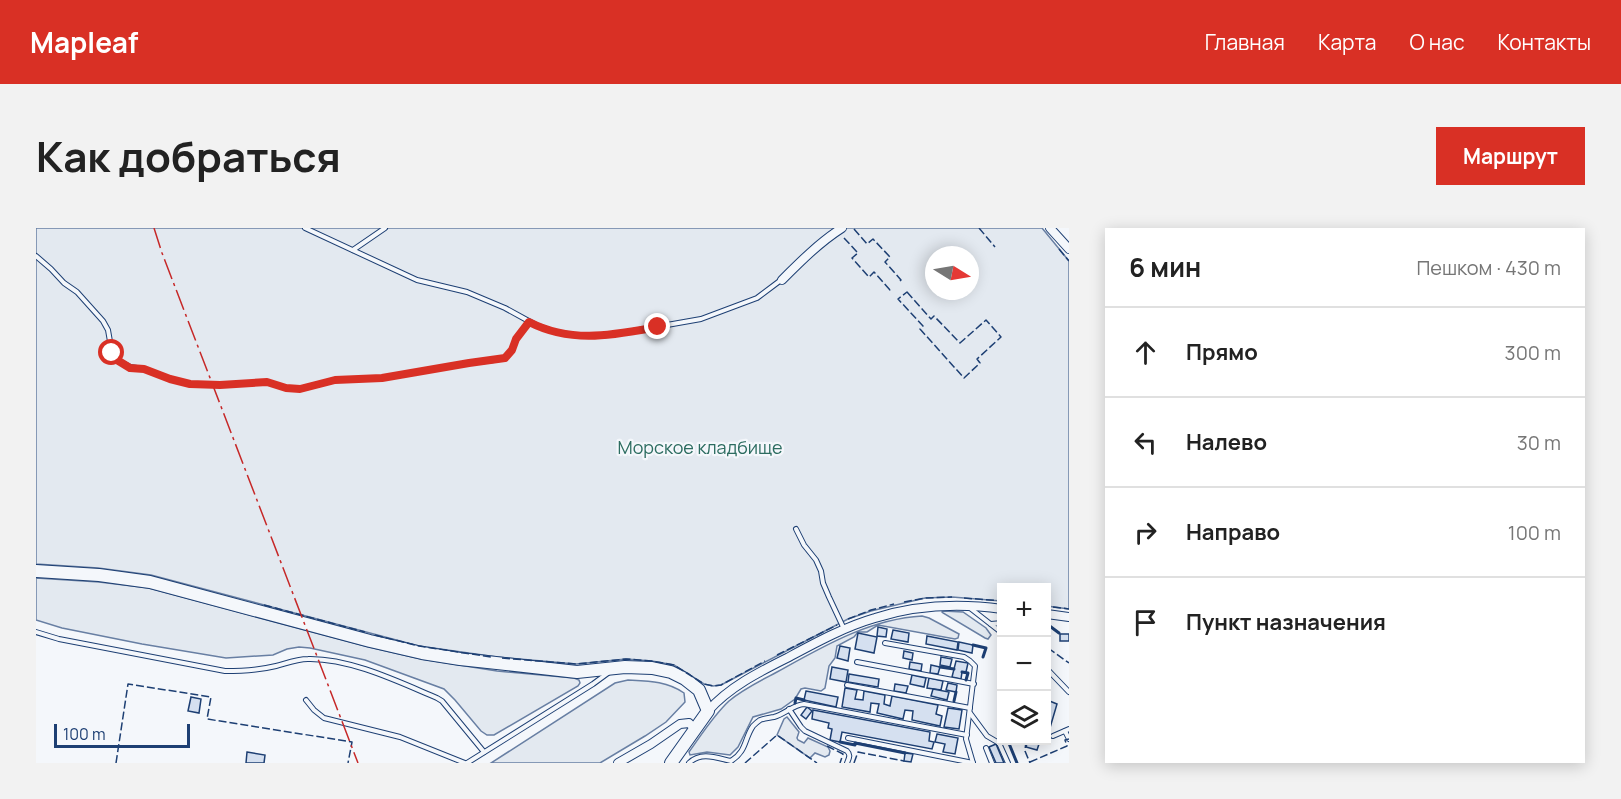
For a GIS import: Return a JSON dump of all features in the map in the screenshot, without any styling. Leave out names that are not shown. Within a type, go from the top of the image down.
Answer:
[{"type":"main road","points":[[36,571],[99,575],[150,582],[370,640],[460,660],[577,672],[625,667],[652,668],[671,672],[699,690],[708,711],[671,763]]},
{"type":"street","points":[[782,280],[805,257],[842,228]]},
{"type":"street","points":[[1050,228],[1069,249]]},
{"type":"street","points":[[708,711],[723,696],[744,681],[845,629],[873,618],[905,610],[943,605],[997,609]]},
{"type":"street","points":[[1051,615],[1069,617]]},
{"type":"street","points":[[618,763],[680,724],[689,723],[695,729]]},
{"type":"lane","points":[[305,228],[417,280],[467,292],[505,308],[529,322],[555,332],[580,336],[616,334],[701,319],[757,298],[782,280]]},
{"type":"lane","points":[[353,250],[386,228]]},
{"type":"lane","points":[[36,256],[76,292],[103,321],[108,330],[112,353],[117,360],[130,368],[144,369],[190,384],[267,382],[286,388],[300,389],[335,380],[382,378],[505,358],[529,322]]},
{"type":"lane","points":[[796,529],[804,545],[816,560],[823,583],[845,629]]},
{"type":"lane","points":[[967,606],[997,629]]},
{"type":"lane","points":[[990,624],[997,623]]},
{"type":"lane","points":[[36,632],[59,639],[225,671],[242,671],[307,659],[372,671],[442,701],[484,752]]},
{"type":"lane","points":[[848,738],[973,763],[967,735],[976,668],[964,657],[885,643]]},
{"type":"lane","points":[[857,662],[974,684]]},
{"type":"lane","points":[[306,700],[324,718],[400,737],[466,763],[614,669]]},
{"type":"lane","points":[[1051,673],[1069,692]]},
{"type":"lane","points":[[847,685],[970,710],[987,736],[999,743],[1008,763]]},
{"type":"lane","points":[[689,763],[698,757],[707,756],[734,760],[744,748],[756,722],[804,704],[967,735]]},
{"type":"lane","points":[[789,709],[805,731],[847,751],[849,753],[847,763]]},
{"type":"lane","points":[[1053,736],[1067,730],[1069,738]]},
{"type":"lane","points":[[986,748],[992,763]]},
{"type":"green space","name":"Морское кладбище","points":[[36,228],[1042,228],[1069,261],[1069,609],[1051,607],[1051,583],[997,583],[997,601],[952,597],[925,598],[848,619],[721,685],[713,686],[704,684],[674,665],[652,661],[626,659],[576,664],[497,657],[419,646],[151,575],[98,568],[36,564]]},
{"type":"green space","points":[[36,578],[149,588],[421,659],[497,671],[574,678],[580,683],[494,735],[487,735],[444,689],[365,660],[299,647],[273,655],[226,658],[62,628],[36,620]]},
{"type":"green space","points":[[943,611],[963,612],[986,628],[991,635],[988,639],[985,638]]},
{"type":"green space","points":[[922,616],[959,634],[958,638],[878,625],[867,632],[858,632],[854,637],[837,646],[835,658],[829,666],[825,688],[821,691],[801,689],[795,699],[781,709],[753,717],[738,747],[730,755],[707,752],[690,755],[689,752],[718,713],[729,701],[746,689],[811,653],[865,628],[902,618]]},
{"type":"green space","points":[[628,680],[657,682],[671,686],[684,693],[685,702],[666,722],[600,763],[491,763],[615,683]]},
{"type":"green space","points":[[787,717],[799,732],[798,740],[804,743],[808,738],[828,747],[829,755],[825,757],[815,753],[810,758],[777,735]]},
{"type":"building","points":[[878,627],[887,629],[886,637],[877,636]]},
{"type":"building","points":[[893,630],[909,633],[908,642],[891,639]]},
{"type":"building","points":[[858,633],[877,637],[874,653],[855,649]]},
{"type":"building","points":[[1060,634],[1069,634],[1069,641],[1060,641]]},
{"type":"building","points":[[927,636],[958,642],[957,650],[926,644]]},
{"type":"building","points":[[959,642],[973,645],[972,653],[958,650]]},
{"type":"building","points":[[840,646],[850,648],[848,661],[837,658]]},
{"type":"building","points":[[904,651],[913,653],[912,660],[903,658]]},
{"type":"building","points":[[941,657],[952,659],[950,667],[940,665]]},
{"type":"building","points":[[956,661],[968,663],[966,672],[962,672],[961,679],[952,677]]},
{"type":"building","points":[[910,662],[922,664],[921,671],[909,669]]},
{"type":"building","points":[[931,665],[940,667],[938,674],[930,673]]},
{"type":"building","points":[[832,667],[848,670],[846,682],[830,679]]},
{"type":"building","points":[[849,674],[879,679],[878,687],[848,682]]},
{"type":"building","points":[[912,675],[926,678],[924,687],[910,684]]},
{"type":"building","points":[[929,678],[943,681],[941,690],[927,688]]},
{"type":"building","points":[[948,683],[957,685],[956,692],[946,690]]},
{"type":"building","points":[[895,684],[908,686],[906,693],[894,691]]},
{"type":"building","points":[[845,688],[857,690],[855,699],[863,700],[864,691],[885,695],[884,704],[890,706],[892,696],[938,705],[936,714],[942,716],[940,726],[912,720],[913,711],[905,710],[903,719],[877,713],[879,704],[871,703],[870,712],[842,707]]},
{"type":"building","points":[[933,689],[949,692],[947,700],[931,696]]},
{"type":"building","points":[[806,691],[838,697],[836,707],[804,700]]},
{"type":"building","points":[[191,697],[201,699],[199,713],[188,711]]},
{"type":"building","points":[[1051,702],[1057,704],[1051,724]]},
{"type":"building","points":[[807,707],[812,711],[806,719],[801,715]]},
{"type":"building","points":[[948,708],[962,710],[959,729],[944,727]]},
{"type":"building","points":[[813,710],[930,732],[929,741],[934,742],[932,749],[842,732],[840,742],[830,740],[832,729],[828,728],[829,723],[812,719]]},
{"type":"building","points":[[937,734],[958,738],[955,754],[943,752],[945,744],[935,742]]},
{"type":"building","points":[[996,744],[1004,763],[996,763],[989,747]]},
{"type":"building","points":[[1027,745],[1039,745],[1037,750],[1026,747]]},
{"type":"building","points":[[247,752],[265,755],[264,763],[246,763]]},
{"type":"building","points":[[905,753],[913,754],[911,762],[904,761]]},
{"type":"fence","points":[[979,228],[995,247]]},
{"type":"fence","points":[[854,229],[867,244],[873,239],[890,257],[885,262],[901,280],[899,282]]},
{"type":"fence","points":[[844,238],[858,253],[852,258],[869,277],[874,272],[890,290],[892,288]]},
{"type":"fence","points":[[1059,249],[1069,261]]},
{"type":"fence","points":[[907,292],[931,319],[934,316],[960,343],[986,320],[1001,337],[977,359],[980,363],[964,378],[920,329],[923,326],[898,299],[907,292]]},
{"type":"fence","points":[[904,602],[925,598],[952,597]]},
{"type":"fence","points":[[964,598],[997,601]]},
{"type":"fence","points":[[848,619],[894,604]]},
{"type":"fence","points":[[264,605],[365,632]]},
{"type":"fence","points":[[1053,607],[1069,609]]},
{"type":"fence","points":[[777,655],[837,625]]},
{"type":"fence","points":[[375,635],[419,646],[491,657]]},
{"type":"fence","points":[[1051,650],[1069,663]]},
{"type":"fence","points":[[502,658],[576,664],[626,659],[652,661],[674,665],[704,684],[713,686],[721,685],[765,661]]},
{"type":"fence","points":[[116,763],[128,684],[211,697],[207,719],[352,742],[348,763]]},
{"type":"fence","points":[[745,763],[777,735],[817,763]]},
{"type":"fence","points":[[1030,762],[1067,746],[1065,740],[1069,739]]},
{"type":"fence","points":[[1026,745],[1025,751],[1030,763]]},
{"type":"fence","points":[[827,746],[843,754],[840,763]]},
{"type":"fence","points":[[854,763],[858,752],[904,761]]},
{"type":"wall","points":[[1051,627],[1059,633]]},
{"type":"wall","points":[[973,645],[986,648],[983,657]]},
{"type":"wall","points":[[940,667],[954,669]]},
{"type":"wall","points":[[962,672],[968,673],[966,680]]},
{"type":"wall","points":[[954,701],[956,692]]},
{"type":"wall","points":[[795,703],[796,698],[804,700]]},
{"type":"wall","points":[[840,742],[905,753]]},
{"type":"wall","points":[[1010,745],[1017,763]]},
{"type":"power","points":[[154,228],[358,763]]},
{"type":"route","points":[[112,353],[117,360],[130,368],[144,369],[190,384],[267,382],[286,388],[300,389],[335,380],[382,378],[505,358],[529,322],[555,332],[580,336],[616,334],[658,327]]}]
